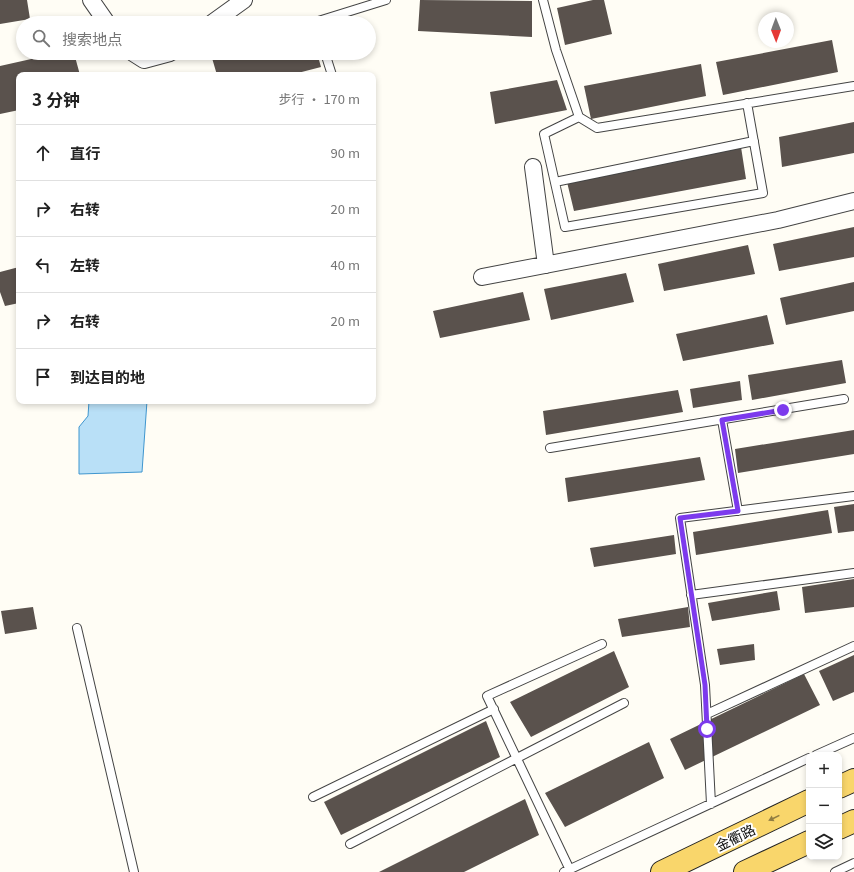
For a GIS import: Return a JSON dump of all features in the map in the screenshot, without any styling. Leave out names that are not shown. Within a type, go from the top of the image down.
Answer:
[{"type":"main road","points":[[842,786],[854,780]]},
{"type":"main road","name":"金衢路","points":[[662,872],[806,802]]},
{"type":"main road","points":[[842,827],[854,821]]},
{"type":"main road","points":[[745,872],[806,843]]},
{"type":"street","points":[[91,0],[102,16]]},
{"type":"street","points":[[222,16],[244,0]]},
{"type":"street","points":[[533,167],[546,265]]},
{"type":"street","points":[[482,277],[778,220],[854,201]]},
{"type":"lane","points":[[334,16],[386,0]]},
{"type":"lane","points":[[543,0],[556,50],[579,117],[597,128],[854,86]]},
{"type":"lane","points":[[327,60],[331,72]]},
{"type":"lane","points":[[579,117],[544,134],[565,227],[763,193],[747,103]]},
{"type":"lane","points":[[555,182],[754,141]]},
{"type":"lane","points":[[550,448],[844,400]]},
{"type":"lane","points":[[722,420],[738,511]]},
{"type":"lane","points":[[711,804],[705,685],[680,518],[854,496]]},
{"type":"lane","points":[[692,595],[854,572]]},
{"type":"lane","points":[[77,628],[134,872]]},
{"type":"lane","points":[[602,644],[487,696],[517,758],[567,871],[806,759]]},
{"type":"lane","points":[[707,714],[854,646]]},
{"type":"lane","points":[[350,844],[624,703]]},
{"type":"lane","points":[[313,797],[494,709]]},
{"type":"lane","points":[[823,752],[854,738]]},
{"type":"lane","points":[[835,872],[854,863]]},
{"type":"water","points":[[89,404],[147,404],[142,472],[79,474],[79,427],[88,416]]},
{"type":"building","points":[[0,0],[27,0],[30,16],[16,16],[16,21],[0,24]]},
{"type":"building","points":[[420,0],[532,1],[532,37],[418,31]]},
{"type":"building","points":[[593,0],[604,0],[612,34],[565,45],[557,8]]},
{"type":"building","points":[[832,40],[838,72],[723,95],[716,62]]},
{"type":"building","points":[[27,60],[76,60],[79,72],[16,72],[16,111],[0,114],[0,66]]},
{"type":"building","points":[[213,60],[319,60],[321,67],[302,72],[216,72]]},
{"type":"building","points":[[701,64],[706,96],[591,119],[584,86]]},
{"type":"building","points":[[557,80],[567,110],[495,124],[490,92]]},
{"type":"building","points":[[854,122],[854,153],[782,167],[779,137]]},
{"type":"building","points":[[741,147],[746,179],[574,211],[567,182]]},
{"type":"building","points":[[854,227],[854,257],[779,271],[773,244]]},
{"type":"building","points":[[748,245],[755,274],[664,291],[658,264]]},
{"type":"building","points":[[16,268],[16,304],[5,306],[0,292],[0,272]]},
{"type":"building","points":[[626,273],[634,302],[551,320],[544,289]]},
{"type":"building","points":[[854,282],[854,311],[786,325],[780,298]]},
{"type":"building","points":[[523,292],[530,320],[440,338],[433,311]]},
{"type":"building","points":[[767,315],[774,344],[683,361],[676,334]]},
{"type":"building","points":[[842,360],[846,383],[752,400],[748,375]]},
{"type":"building","points":[[740,381],[742,400],[693,408],[690,389]]},
{"type":"building","points":[[678,390],[683,412],[546,435],[543,411]]},
{"type":"building","points":[[854,430],[854,454],[738,473],[735,449]]},
{"type":"building","points":[[700,457],[705,480],[568,502],[565,478]]},
{"type":"building","points":[[854,504],[854,531],[838,533],[834,507]]},
{"type":"building","points":[[828,510],[832,533],[696,555],[693,532]]},
{"type":"building","points":[[674,535],[676,554],[594,567],[590,548]]},
{"type":"building","points":[[854,579],[854,607],[805,613],[802,587]]},
{"type":"building","points":[[777,591],[780,610],[712,621],[708,603]]},
{"type":"building","points":[[33,607],[37,629],[5,634],[1,611]]},
{"type":"building","points":[[688,607],[690,627],[622,637],[618,619]]},
{"type":"building","points":[[754,644],[755,660],[720,665],[717,649]]},
{"type":"building","points":[[614,651],[629,687],[531,737],[510,702]]},
{"type":"building","points":[[854,655],[854,692],[833,701],[819,671]]},
{"type":"building","points":[[804,674],[820,705],[685,770],[670,739]]},
{"type":"building","points":[[486,721],[500,757],[341,835],[324,802]]},
{"type":"building","points":[[649,742],[664,778],[565,827],[545,793]]},
{"type":"building","points":[[525,799],[539,835],[464,872],[379,872]]},
{"type":"route","points":[[707,729],[705,685],[680,518],[738,511],[722,420],[783,410]]}]
